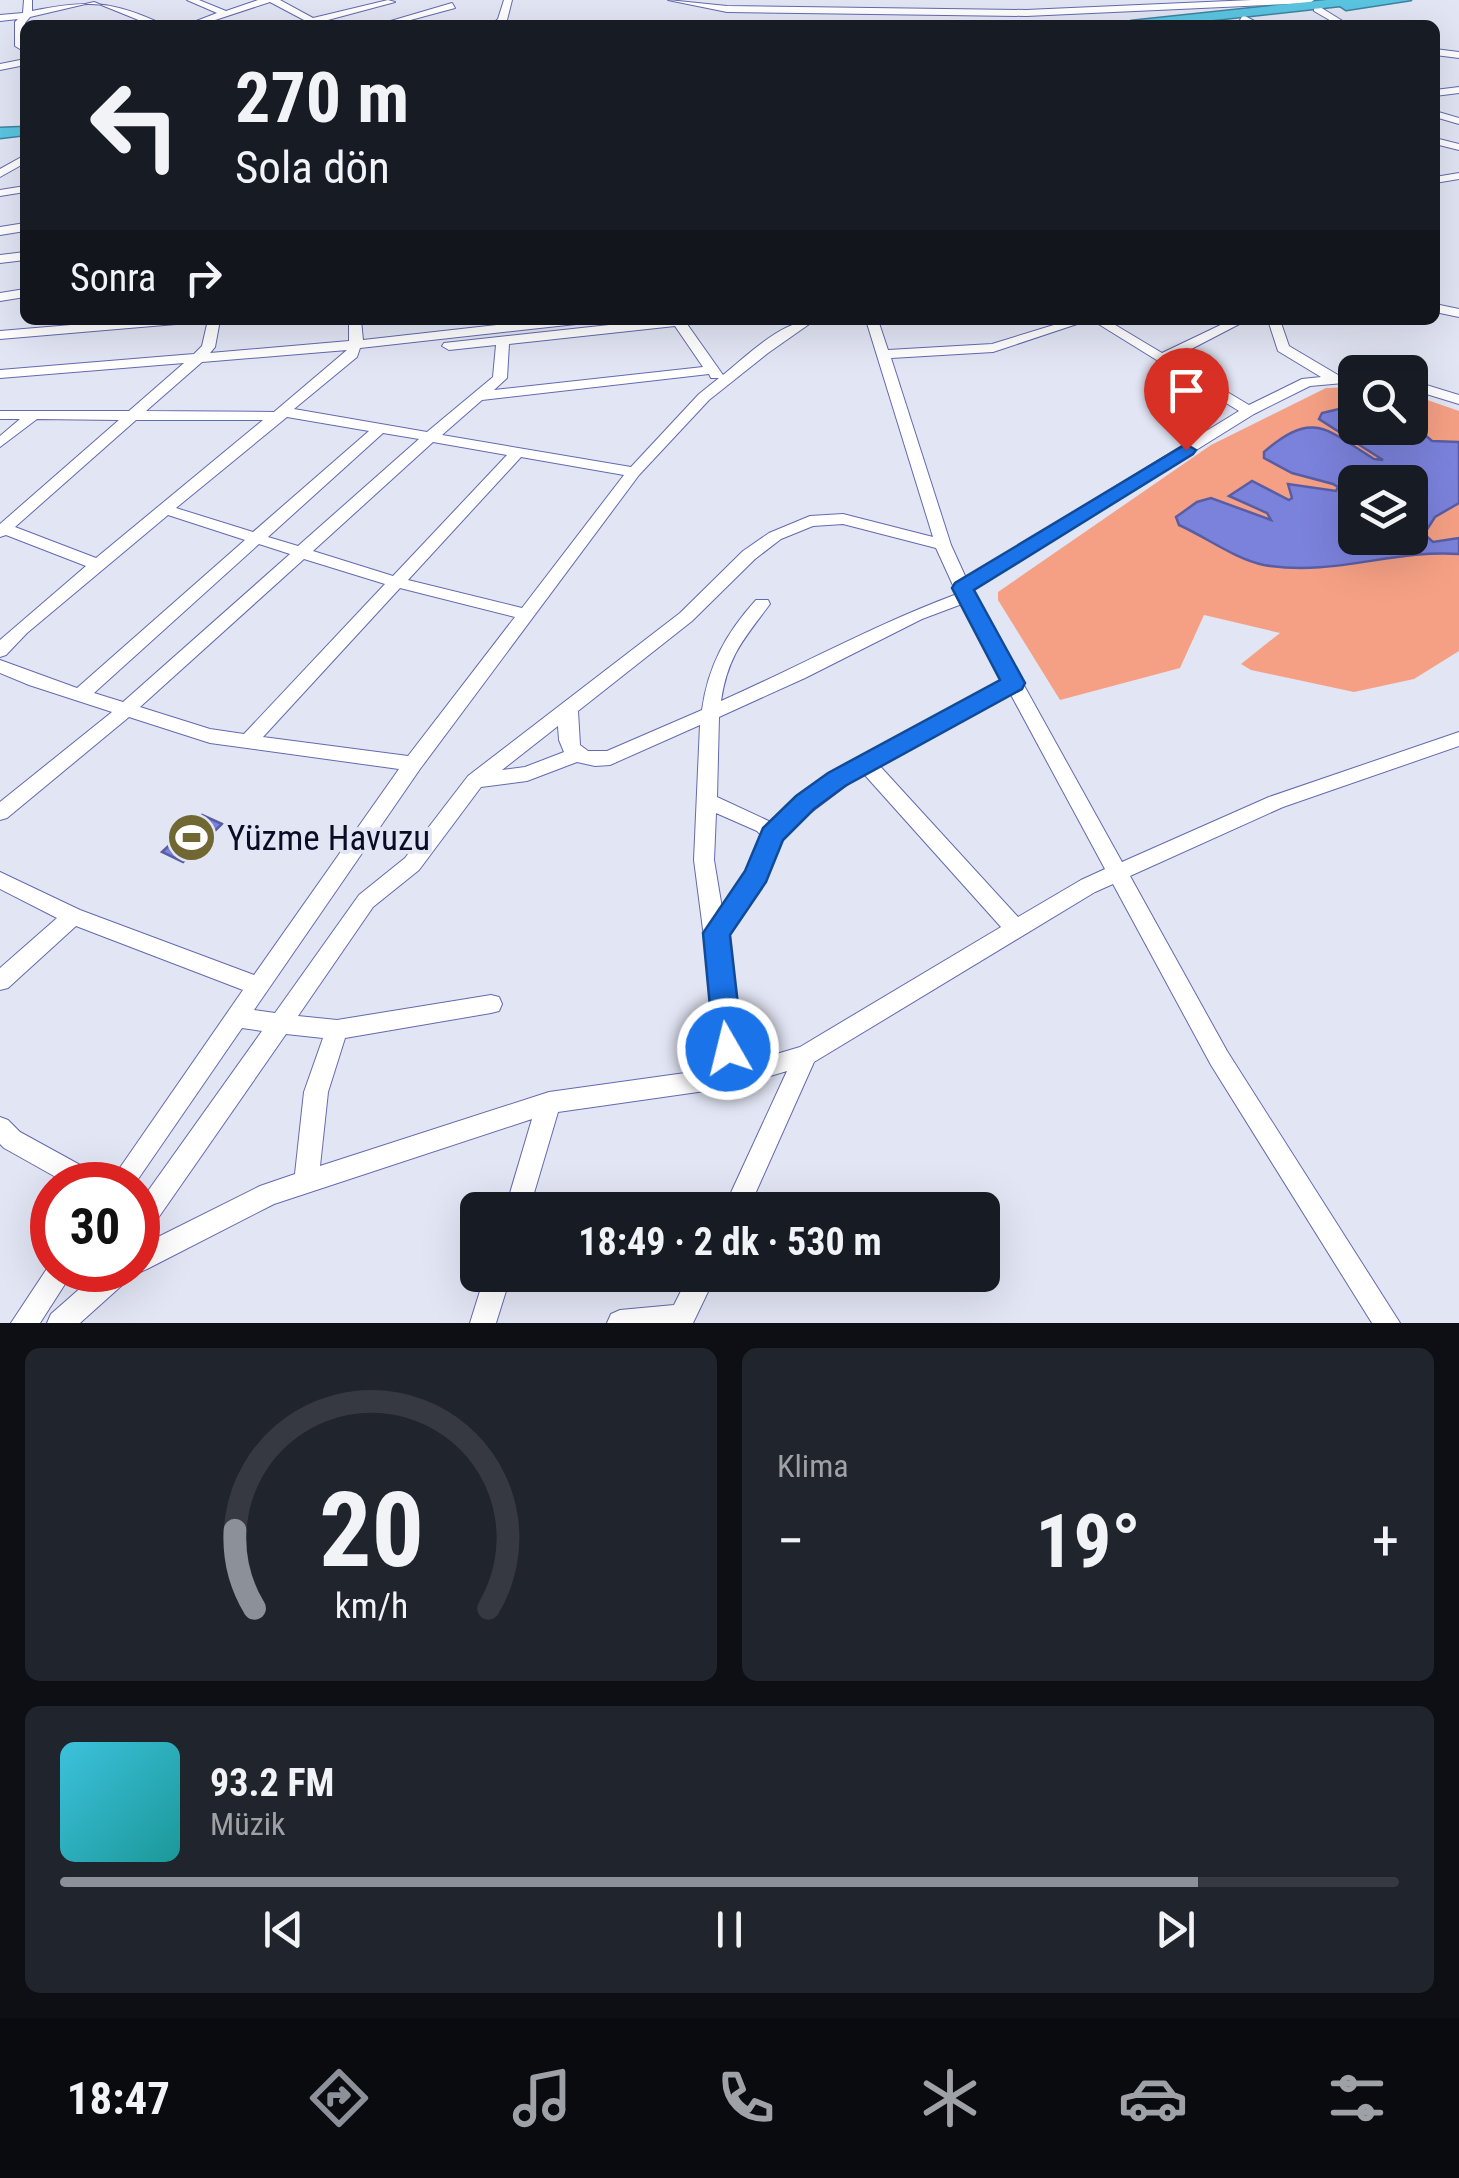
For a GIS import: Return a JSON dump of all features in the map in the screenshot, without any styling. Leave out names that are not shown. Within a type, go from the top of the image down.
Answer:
[{"type":"highway","points":[[1175,20],[1362,0]]},
{"type":"highway","points":[[1253,20],[1314,5],[1404,0]]},
{"type":"street","points":[[22,20],[27,15],[28,0]]},
{"type":"street","points":[[0,18],[94,0],[146,20]]},
{"type":"street","points":[[191,0],[224,14]]},
{"type":"street","points":[[206,20],[270,0],[313,20],[390,1],[422,14]]},
{"type":"street","points":[[672,0],[1102,9],[1232,0]]},
{"type":"street","points":[[809,5],[834,0]]},
{"type":"street","points":[[927,7],[956,0]]},
{"type":"street","points":[[970,0],[981,7]]},
{"type":"street","points":[[1088,0],[1102,9]]},
{"type":"street","points":[[711,1],[727,8],[1314,5],[1336,20]]},
{"type":"street","points":[[727,8],[751,2]]},
{"type":"street","points":[[399,20],[452,6]]},
{"type":"street","points":[[726,20],[727,8]]},
{"type":"street","points":[[0,334],[89,325]]},
{"type":"street","points":[[98,565],[2,531],[204,352],[212,325]]},
{"type":"street","points":[[0,651],[98,565],[283,414],[354,338],[460,325]]},
{"type":"street","points":[[0,374],[514,325]]},
{"type":"street","points":[[354,338],[503,341],[649,325]]},
{"type":"street","points":[[688,325],[718,375]]},
{"type":"street","points":[[136,1162],[413,764],[634,472],[718,375],[801,325]]},
{"type":"street","points":[[873,325],[943,544],[964,592],[1219,1058],[1387,1323]]},
{"type":"street","points":[[882,354],[994,348],[1068,325]]},
{"type":"street","points":[[1107,325],[1249,411]]},
{"type":"street","points":[[1163,358],[1232,325]]},
{"type":"street","points":[[1276,325],[1283,348],[1334,378]]},
{"type":"street","points":[[0,813],[128,710],[430,437],[482,396],[500,378],[503,341]]},
{"type":"street","points":[[0,366],[204,352]]},
{"type":"street","points":[[482,396],[718,375]]},
{"type":"street","points":[[474,781],[527,774],[578,754],[610,758],[710,716],[964,592],[1249,411],[1307,382],[1338,378]]},
{"type":"street","points":[[1428,390],[1459,400]]},
{"type":"street","points":[[0,443],[35,414]]},
{"type":"street","points":[[0,415],[283,414],[634,472]]},
{"type":"street","points":[[80,694],[379,429]]},
{"type":"street","points":[[247,742],[516,454]]},
{"type":"street","points":[[167,510],[398,582],[528,614]]},
{"type":"street","points":[[160,1194],[366,901],[412,864],[474,781],[686,617],[757,548],[785,530],[810,521],[843,519],[943,544]]},
{"type":"street","points":[[732,1077],[704,860],[710,716],[720,660],[741,624],[762,604]]},
{"type":"street","points":[[0,666],[210,736],[413,764]]},
{"type":"street","points":[[716,933],[756,875],[772,835],[805,802],[864,763],[1014,683]]},
{"type":"street","points":[[569,707],[566,740],[578,754]]},
{"type":"street","points":[[160,1249],[269,1194],[549,1103],[732,1077],[806,1055],[1088,886],[1118,876],[1276,802],[1459,739]]},
{"type":"street","points":[[864,763],[1016,929]]},
{"type":"street","points":[[707,800],[764,826],[772,835]]},
{"type":"street","points":[[0,880],[73,916],[259,987]]},
{"type":"street","points":[[0,981],[73,916]]},
{"type":"street","points":[[237,1018],[337,1030],[491,1004]]},
{"type":"street","points":[[306,1182],[316,1092],[337,1030]]},
{"type":"street","points":[[743,1192],[806,1055]]},
{"type":"street","points":[[522,1192],[549,1103]]},
{"type":"street","points":[[4,1139],[48,1162]]},
{"type":"street","points":[[24,1323],[46,1292]]},
{"type":"street","points":[[60,1323],[96,1292]]},
{"type":"street","points":[[484,1323],[493,1292]]},
{"type":"street","points":[[620,1323],[680,1320],[694,1292]]},
{"type":"shaded area","points":[[1326,388],[1338,388],[1338,445],[1428,445],[1428,400],[1459,411],[1459,651],[1414,679],[1354,692],[1251,670],[1241,664],[1280,633],[1204,615],[1180,668],[1060,700],[998,600],[998,592],[1211,445]]},
{"type":"water","points":[[1338,409],[1338,431],[1319,419],[1322,413]]},
{"type":"water","points":[[1320,428],[1338,437],[1338,445],[1352,445],[1374,459],[1383,460],[1360,445],[1428,445],[1428,438],[1459,442],[1459,503],[1435,517],[1428,528],[1428,465],[1338,465],[1338,487],[1292,473],[1264,458],[1264,452],[1295,431]]},
{"type":"water","points":[[1252,481],[1289,500],[1292,498],[1288,484],[1336,491],[1338,487],[1338,555],[1411,555],[1315,568],[1264,565],[1242,558],[1179,525],[1176,517],[1197,502],[1211,498],[1271,520],[1267,513],[1229,496]]},
{"type":"water","points":[[1428,538],[1433,542],[1459,538],[1459,554],[1428,554]]},
{"type":"water","name":"Yüzme Havuzu","points":[[202,815],[222,824],[183,862],[162,852]]},
{"type":"place","name":"Yüzme Havuzu","points":[[192,838]]},
{"type":"route","points":[[728,1049],[716,933],[756,875],[772,835],[805,802],[836,780],[1014,683],[962,588],[1186,450]]}]
